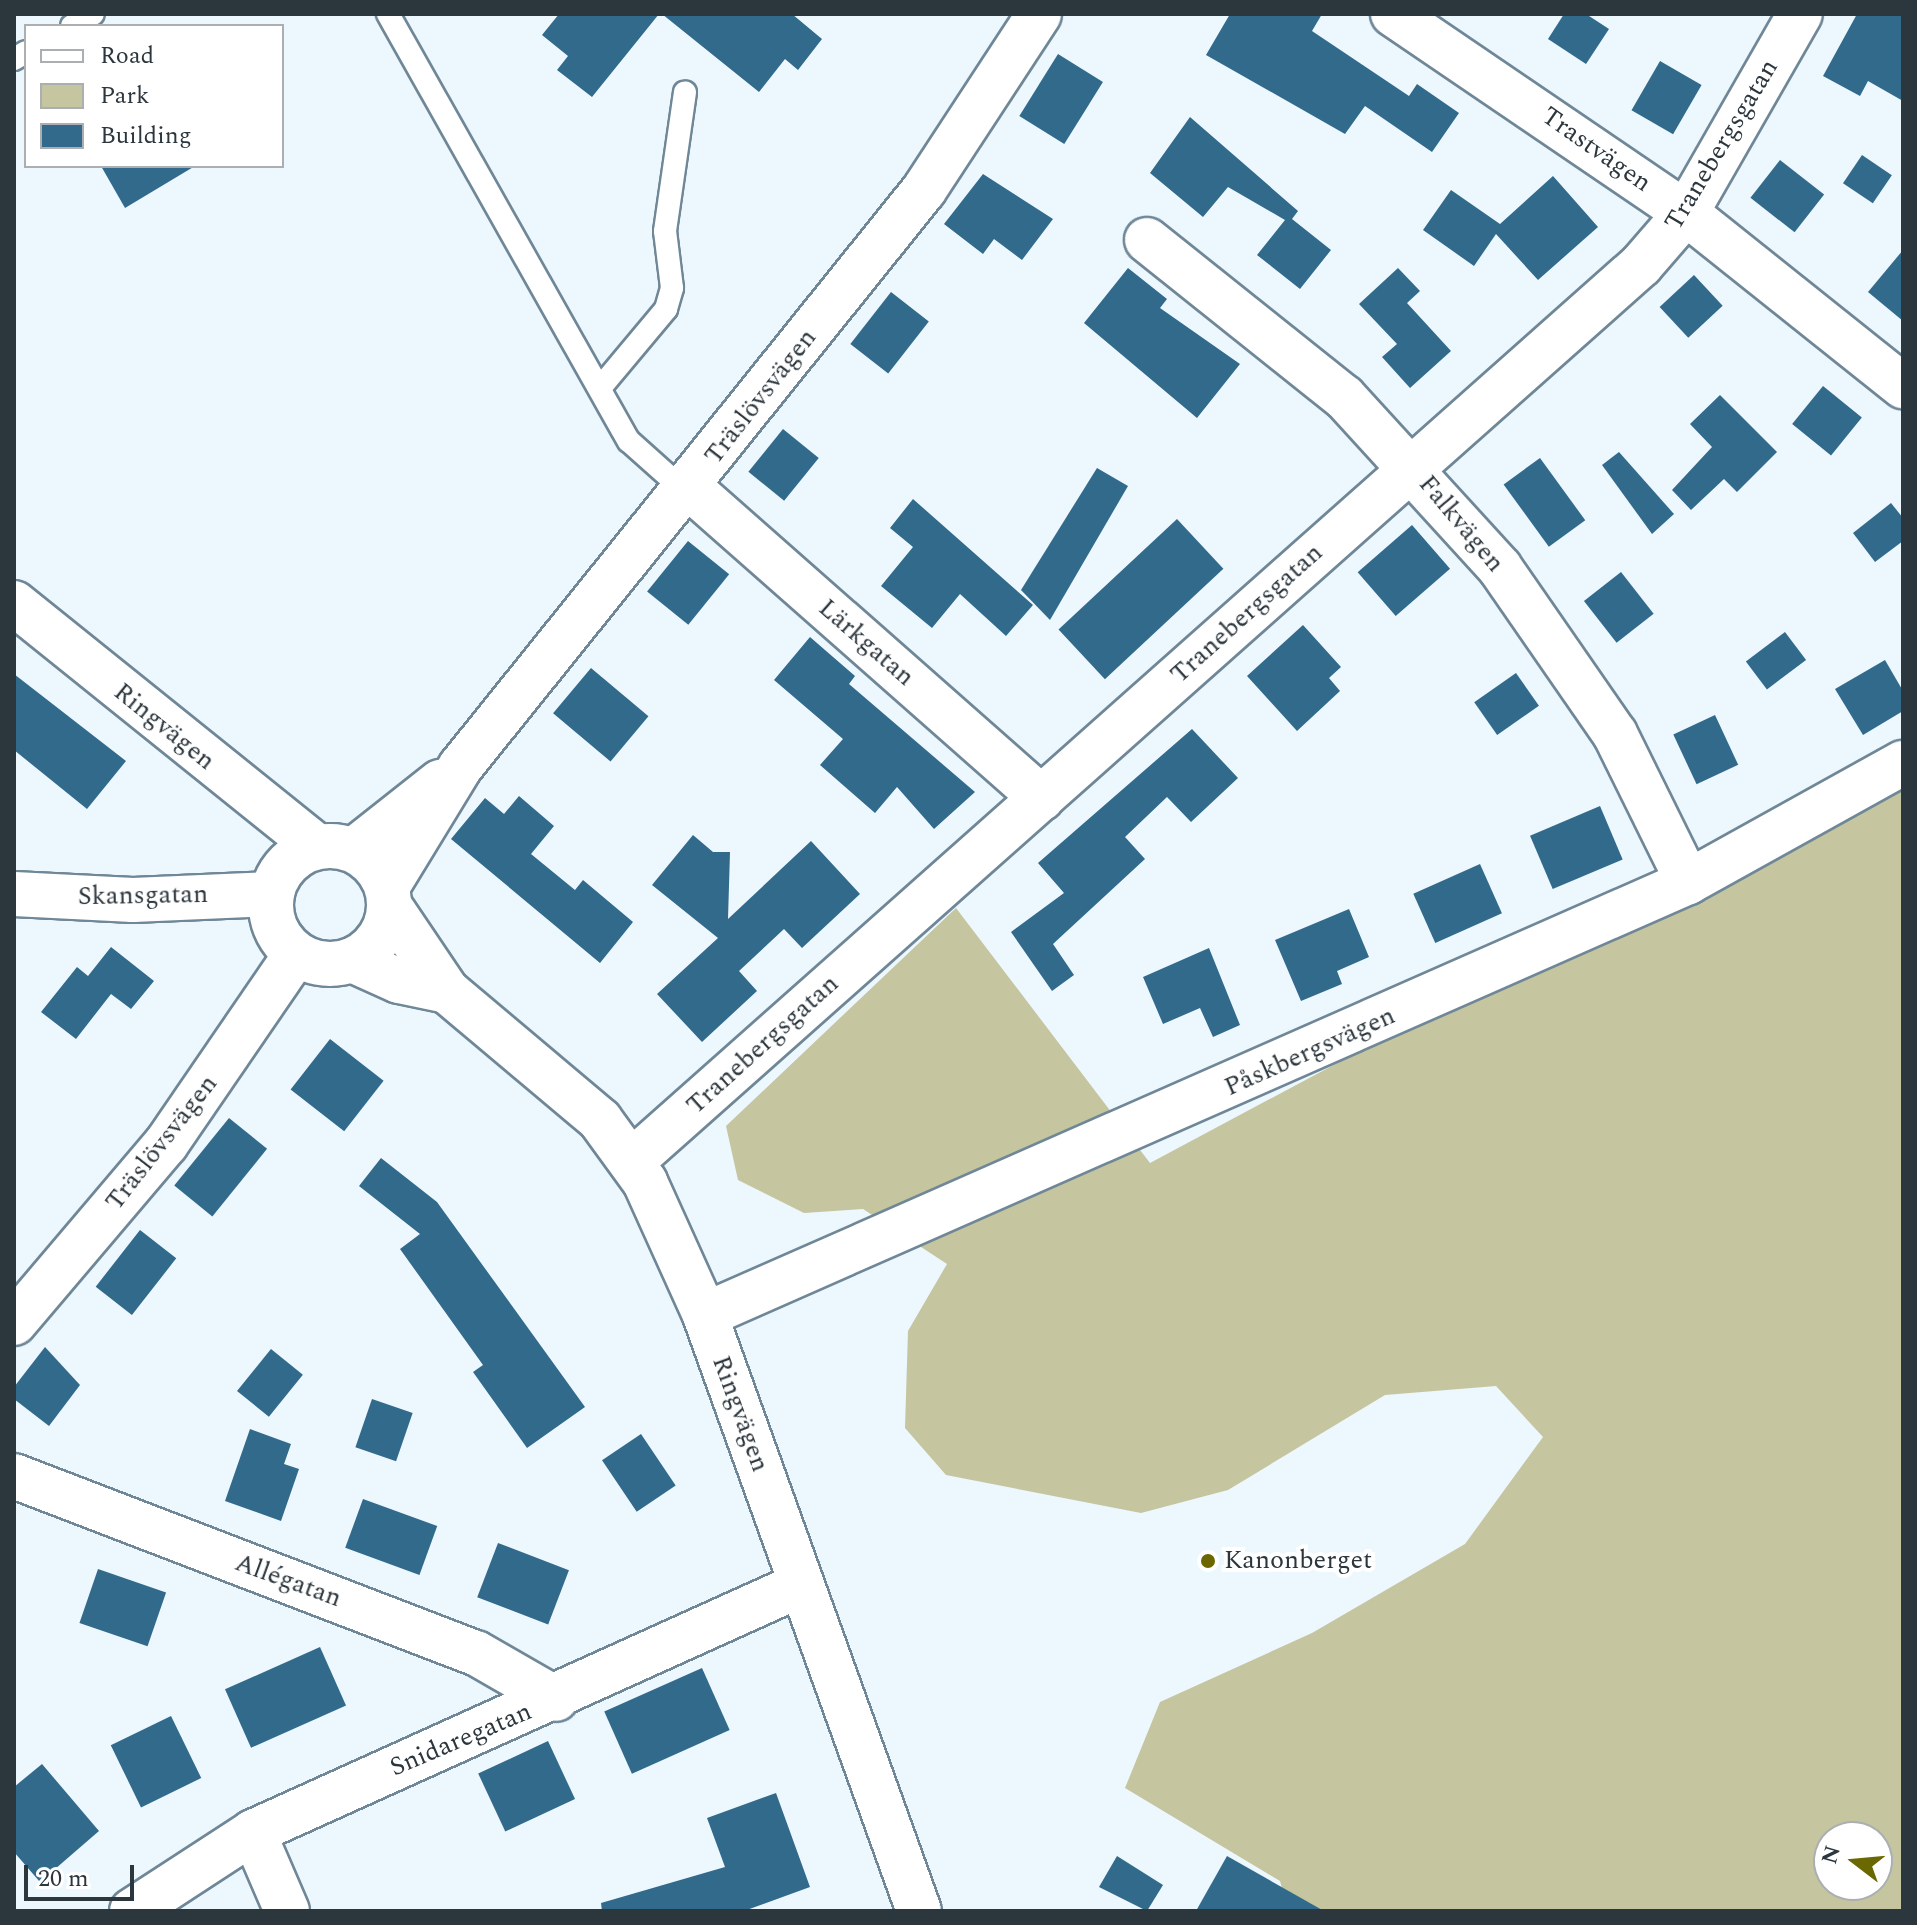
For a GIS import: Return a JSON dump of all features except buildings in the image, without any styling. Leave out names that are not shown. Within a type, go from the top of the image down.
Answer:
[{"type":"street","name":"Träslövsvägen","points":[[388,896],[461,766],[688,490],[924,190],[1039,14]]},
{"type":"street","name":"Trastvägen","points":[[1393,14],[1686,213],[1903,386]]},
{"type":"street","name":"Tranebergsgatan","points":[[631,1162],[1042,798],[1411,464],[1641,265],[1686,213],[1800,14]]},
{"type":"street","name":"Falkvägen","points":[[1147,240],[1290,350],[1411,464],[1500,568],[1584,687],[1688,882]]},
{"type":"street","name":"Lärkgatan","points":[[688,490],[1042,798]]},
{"type":"street","name":"Ringvägen","points":[[14,603],[336,849]]},
{"type":"street","name":"Påskbergsvägen","points":[[705,1315],[1688,882],[1903,763]]},
{"type":"street","name":"Träslövsvägen","points":[[336,849],[461,766]]},
{"type":"street","points":[[336,849],[388,896],[382,934],[352,960],[329,964],[296,954],[275,927],[272,894],[293,859],[336,849]]},
{"type":"street","name":"Skansgatan","points":[[14,894],[133,900],[272,894]]},
{"type":"street","name":"Ringvägen","points":[[388,896],[447,991],[570,1091],[631,1162],[705,1315],[919,1911]]},
{"type":"street","name":"Träslövsvägen","points":[[14,1323],[174,1133],[296,954]]},
{"type":"street","name":"Ringvägen","points":[[352,960],[399,981],[447,991]]},
{"type":"street","name":"Allégatan","points":[[14,1476],[476,1653],[556,1699]]},
{"type":"street","name":"Snidaregatan","points":[[132,1911],[253,1832],[556,1699],[800,1585]]},
{"type":"street","points":[[253,1832],[287,1911]]},
{"type":"lane","points":[[76,24],[93,14]]},
{"type":"lane","points":[[388,14],[600,388],[643,458],[688,490]]},
{"type":"lane","points":[[600,388],[666,309],[672,288],[665,231],[685,92]]},
{"type":"green space","points":[[1903,761],[1903,1911],[1288,1911],[1280,1881],[1125,1788],[1160,1702],[1312,1633],[1465,1544],[1543,1437],[1496,1386],[1385,1395],[1228,1490],[1141,1513],[946,1475],[905,1428],[908,1331],[947,1264],[863,1209],[804,1213],[738,1180],[726,1126],[956,908],[1150,1163]]},
{"type":"place","name":"Kanonberget","points":[[1208,1561]]}]
